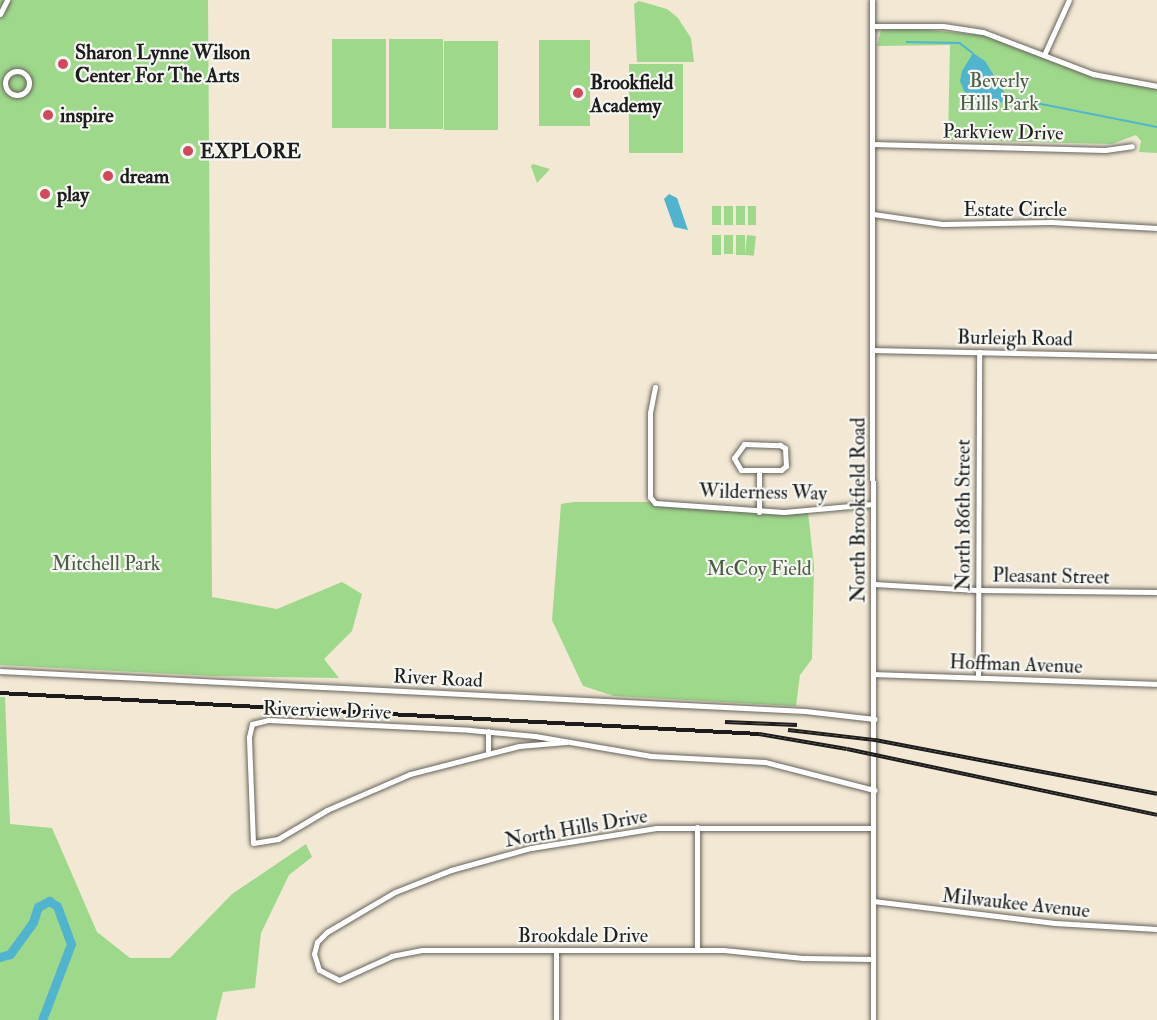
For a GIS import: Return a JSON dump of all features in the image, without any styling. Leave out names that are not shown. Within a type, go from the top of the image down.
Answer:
[{"type":"street","points":[[0,14],[7,0]]},
{"type":"street","name":"North Brookfield Road","points":[[872,0],[875,719],[873,1020]]},
{"type":"street","points":[[1044,55],[1069,0]]},
{"type":"street","points":[[873,26],[970,29],[1104,78],[1157,86]]},
{"type":"street","points":[[21,72],[27,77],[27,88],[22,93],[15,94],[3,89],[9,74],[21,72]]},
{"type":"street","name":"Parkview Drive","points":[[872,144],[1105,150],[1132,146]]},
{"type":"street","name":"Estate Circle","points":[[873,214],[942,224],[1051,222],[1157,228]]},
{"type":"street","name":"Burleigh Road","points":[[873,350],[1157,356]]},
{"type":"street","name":"North 186th Street","points":[[978,677],[979,352]]},
{"type":"street","name":"Wilderness Way","points":[[655,387],[650,413],[652,501],[759,512],[873,504]]},
{"type":"street","points":[[773,444],[785,448],[783,468],[759,470],[736,468],[734,458],[740,446],[773,444]]},
{"type":"street","points":[[759,470],[759,512]]},
{"type":"street","name":"Pleasant Street","points":[[874,584],[977,590],[1157,592]]},
{"type":"street","name":"River Road","points":[[0,671],[805,711],[875,719]]},
{"type":"street","name":"Hoffman Avenue","points":[[874,674],[1157,684]]},
{"type":"street","name":"Riverview Drive","points":[[566,742],[538,743],[488,753],[410,774],[327,810],[278,839],[253,843],[249,737],[252,724],[285,720],[488,731],[566,742],[651,756],[774,763],[874,790]]},
{"type":"street","points":[[488,731],[488,753]]},
{"type":"street","points":[[697,827],[697,950]]},
{"type":"street","name":"North Hills Drive","points":[[314,954],[321,938],[348,918],[405,888],[451,870],[602,834],[697,827],[873,828]]},
{"type":"street","name":"Milwaukee Avenue","points":[[873,901],[1054,923],[1157,929]]},
{"type":"street","points":[[556,950],[556,1020]]},
{"type":"street","name":"Brookdale Drive","points":[[314,954],[319,970],[339,980],[411,951],[697,950],[873,959]]},
{"type":"green space","name":"Mitchell Park","points":[[0,0],[208,0],[212,597],[277,609],[342,582],[362,594],[352,631],[324,659],[339,678],[213,676],[0,665]]},
{"type":"green space","points":[[639,1],[667,9],[678,18],[691,38],[694,62],[637,62],[634,4]]},
{"type":"green space","name":"Beverly Hills Park","points":[[906,28],[992,36],[1096,78],[1157,88],[1157,153],[1139,152],[1141,141],[1136,135],[1112,144],[948,140],[950,45],[877,46],[881,30]]},
{"type":"green space","points":[[332,39],[386,39],[386,128],[332,128]]},
{"type":"green space","points":[[389,39],[443,39],[443,129],[389,129]]},
{"type":"green space","points":[[539,40],[590,40],[590,126],[539,126]]},
{"type":"green space","points":[[444,41],[498,41],[498,130],[444,130]]},
{"type":"green space","points":[[629,64],[683,64],[683,153],[629,153]]},
{"type":"green space","points":[[533,164],[550,169],[537,183],[531,166]]},
{"type":"green space","points":[[712,206],[721,206],[721,225],[712,225]]},
{"type":"green space","points":[[724,206],[733,206],[733,225],[724,225]]},
{"type":"green space","points":[[736,206],[745,206],[745,225],[736,225]]},
{"type":"green space","points":[[748,206],[756,206],[756,225],[748,225]]},
{"type":"green space","points":[[712,235],[721,235],[721,255],[712,255]]},
{"type":"green space","points":[[724,235],[733,235],[733,254],[724,254]]},
{"type":"green space","points":[[736,235],[745,235],[745,255],[736,255]]},
{"type":"green space","points":[[747,235],[756,236],[754,256],[745,255]]},
{"type":"green space","name":"McCoy Field","points":[[649,502],[660,506],[808,512],[814,566],[812,659],[800,675],[796,706],[614,696],[583,686],[552,620],[561,504]]},
{"type":"green space","points":[[0,697],[5,697],[10,824],[52,828],[97,932],[130,958],[170,958],[232,894],[306,844],[312,857],[289,875],[261,933],[255,988],[223,992],[216,1020],[0,1020]]},
{"type":"water","points":[[973,53],[985,61],[1011,103],[979,101],[965,93],[960,81],[962,71]]},
{"type":"water","points":[[669,194],[677,198],[688,230],[674,227],[664,199]]},
{"type":"waterway","points":[[907,42],[960,43],[973,53]]},
{"type":"waterway","points":[[1011,98],[1157,127]]},
{"type":"waterway","points":[[0,957],[10,954],[33,922],[38,907],[49,901],[57,906],[71,944],[42,1020]]},
{"type":"railway","points":[[0,693],[759,734],[847,749],[1157,815]]},
{"type":"railway","points":[[725,722],[797,725]]},
{"type":"railway","points":[[788,730],[875,740],[1157,794]]},
{"type":"place","name":"Sharon Lynne Wilson Center For The Arts","points":[[63,64]]},
{"type":"place","name":"Brookfield Academy","points":[[578,93]]},
{"type":"place","name":"inspire","points":[[48,115]]},
{"type":"place","name":"EXPLORE","points":[[188,151]]},
{"type":"place","name":"dream","points":[[108,176]]},
{"type":"place","name":"play","points":[[45,194]]}]
